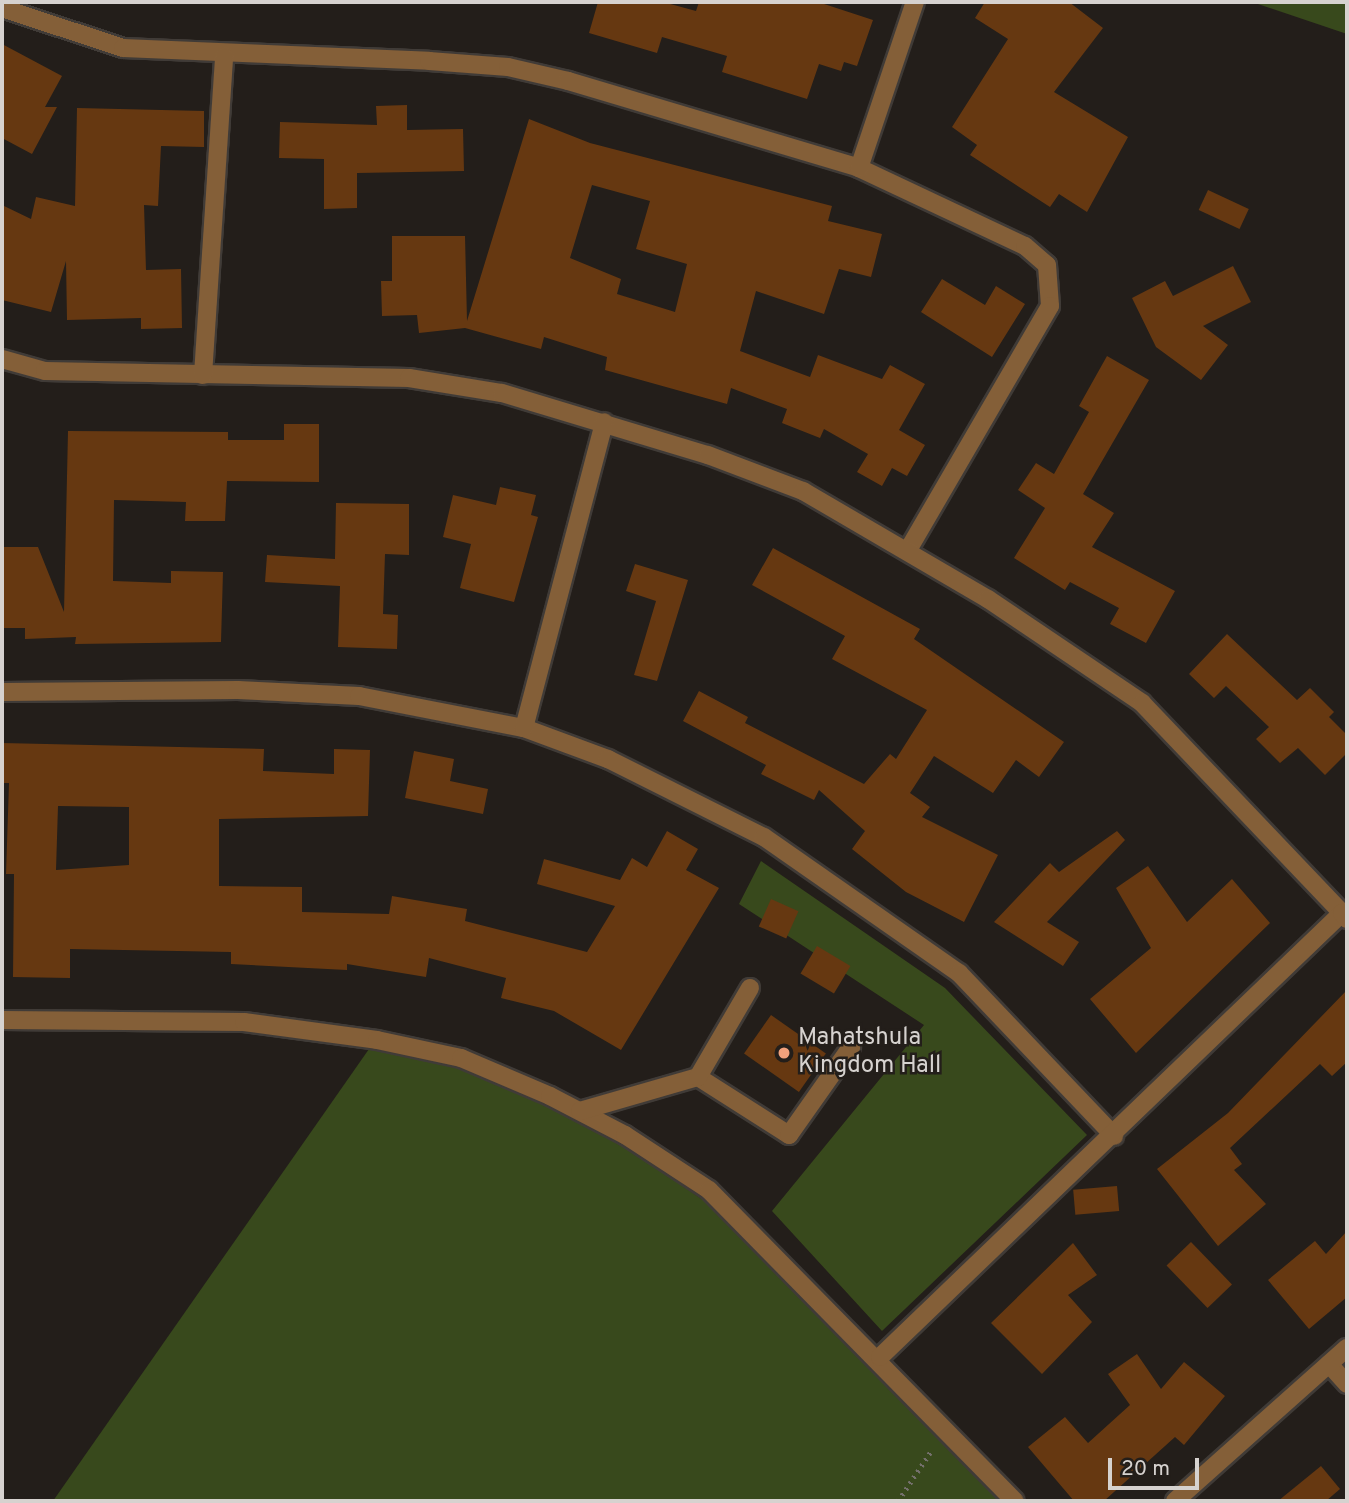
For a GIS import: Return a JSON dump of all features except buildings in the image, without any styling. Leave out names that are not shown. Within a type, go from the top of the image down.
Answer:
[{"type":"street","points":[[859,168],[915,2]]},
{"type":"street","points":[[2,8],[123,48],[224,57],[508,67],[859,168],[1025,247],[1047,265],[1052,284],[1050,306],[908,550]]},
{"type":"street","points":[[203,375],[224,57]]},
{"type":"street","points":[[2,359],[46,371],[409,378],[502,393],[604,422],[803,491],[908,550],[1142,703],[1345,916],[880,1357]]},
{"type":"street","points":[[524,727],[604,422]]},
{"type":"street","points":[[2,692],[298,691],[524,727],[686,795],[874,909],[959,973],[1114,1136]]},
{"type":"street","points":[[580,1111],[698,1077],[750,988]]},
{"type":"street","points":[[2,1020],[244,1022],[377,1040],[461,1058],[580,1111],[709,1190],[880,1357],[1015,1501]]},
{"type":"street","points":[[698,1077],[789,1135],[851,1047]]},
{"type":"street","points":[[1175,1501],[1347,1348]]},
{"type":"street","points":[[1329,1364],[1347,1384]]},
{"type":"path","points":[[898,1501],[923,1470],[943,1424]]},
{"type":"green space","points":[[1252,2],[1347,2],[1347,34]]},
{"type":"green space","points":[[761,861],[945,988],[1087,1135],[882,1331],[772,1211],[924,1025],[739,904]]},
{"type":"green space","points":[[369,1049],[456,1067],[543,1104],[624,1145],[703,1200],[1003,1501],[53,1501]]},
{"type":"place","name":"Mahatshula Kingdom Hall","points":[[784,1053]]}]
